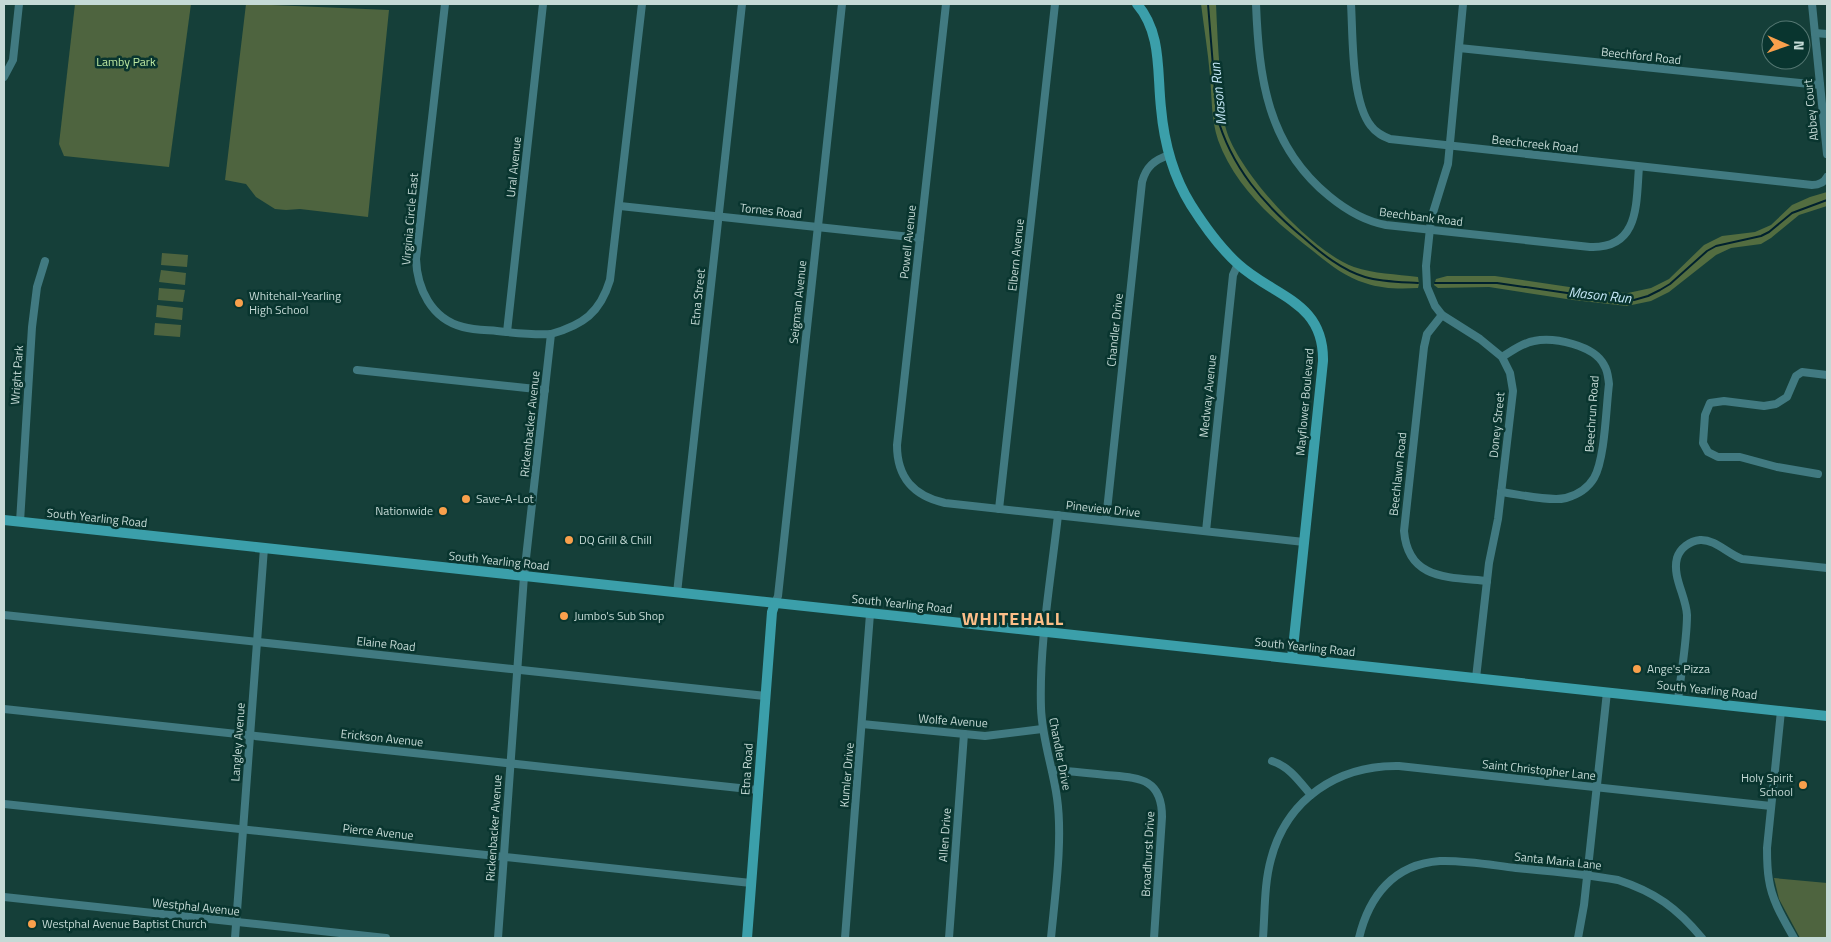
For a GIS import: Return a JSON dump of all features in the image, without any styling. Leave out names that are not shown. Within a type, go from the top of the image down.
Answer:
[{"type":"street","points":[[4,77],[13,60],[19,4]]},
{"type":"street","name":"Virginia Circle East","points":[[445,4],[418,249],[417,272],[422,291],[433,308],[446,319],[461,327],[551,334]]},
{"type":"street","name":"Ural Avenue","points":[[507,332],[543,4]]},
{"type":"street","points":[[551,334],[580,323],[596,309],[607,290],[612,270],[620,206],[642,4]]},
{"type":"street","name":"Etna Street","points":[[677,593],[742,4]]},
{"type":"street","name":"Seigman Avenue","points":[[775,603],[778,596],[842,4]]},
{"type":"street","name":"Powell Avenue","points":[[907,481],[898,464],[897,445],[946,4]]},
{"type":"street","name":"Elbern Avenue","points":[[999,509],[1055,4]]},
{"type":"street","name":"Mayflower Boulevard","points":[[1137,4],[1149,20],[1156,42],[1161,109],[1169,155],[1188,201],[1218,243],[1238,264],[1258,280],[1303,309],[1310,316],[1321,338],[1324,360],[1292,658]]},
{"type":"street","name":"Beechbank Road","points":[[1256,4],[1260,66],[1267,100],[1276,127],[1302,168],[1328,196],[1362,219],[1386,225],[1590,247],[1611,245],[1624,236],[1632,223],[1639,166]]},
{"type":"street","name":"Beechcreek Road","points":[[1351,4],[1358,93],[1370,126],[1382,136],[1390,139],[1812,185],[1819,185],[1826,179]]},
{"type":"street","name":"Doney Street","points":[[1463,4],[1448,164],[1431,219],[1426,266],[1427,287],[1435,306],[1442,315],[1480,339],[1502,357],[1510,373],[1513,391],[1476,678]]},
{"type":"street","name":"Abbey Court","points":[[1812,4],[1827,154]]},
{"type":"street","points":[[1815,33],[1827,34]]},
{"type":"street","name":"Beechford Road","points":[[1459,48],[1820,85]]},
{"type":"street","name":"Chandler Drive","points":[[1106,520],[1142,182],[1147,168],[1160,158],[1169,155]]},
{"type":"street","name":"Tornes Road","points":[[620,206],[920,238]]},
{"type":"street","name":"Wright Park","points":[[20,522],[32,327],[37,287],[45,261]]},
{"type":"street","name":"Medway Avenue","points":[[1206,531],[1233,274],[1238,264]]},
{"type":"street","name":"Beechlawn Road","points":[[1442,315],[1427,334],[1424,347],[1404,530],[1405,541],[1408,551],[1414,560],[1420,567],[1430,572],[1439,576],[1487,581]]},
{"type":"street","name":"Rickenbacker Avenue","points":[[498,938],[524,576],[551,334]]},
{"type":"street","name":"Beechrun Road","points":[[1501,492],[1556,499],[1577,494],[1587,487],[1593,480],[1600,459],[1608,384],[1608,373],[1598,356],[1574,344],[1560,341],[1535,340],[1525,343],[1502,357]]},
{"type":"street","points":[[357,370],[545,390]]},
{"type":"street","points":[[1818,474],[1777,467],[1740,457],[1718,457],[1708,452],[1703,443],[1705,415],[1710,403],[1724,402],[1764,406],[1776,404],[1787,397],[1796,376],[1802,372],[1827,375]]},
{"type":"street","name":"Pineview Drive","points":[[907,481],[924,496],[935,501],[1304,542]]},
{"type":"street","name":"Chandler Drive","points":[[1052,938],[1059,830],[1057,798],[1042,729],[1041,686],[1058,515]]},
{"type":"street","name":"South Yearling Road","points":[[4,520],[1827,716]]},
{"type":"street","points":[[1678,700],[1687,613],[1678,580],[1676,564],[1679,554],[1685,546],[1697,540],[1707,540],[1734,556],[1742,558],[1827,568]]},
{"type":"street","name":"Langley Avenue","points":[[235,938],[264,548]]},
{"type":"street","name":"Etna Road","points":[[747,938],[772,612],[775,603]]},
{"type":"street","name":"Kumler Drive","points":[[845,938],[870,614]]},
{"type":"street","name":"Elaine Road","points":[[4,615],[765,696]]},
{"type":"street","points":[[1578,938],[1587,875],[1607,692]]},
{"type":"street","name":"Erickson Avenue","points":[[4,709],[758,790]]},
{"type":"street","points":[[1781,711],[1767,848],[1769,881],[1777,906],[1794,938]]},
{"type":"street","name":"Wolfe Avenue","points":[[862,724],[964,734],[1003,735],[1042,729]]},
{"type":"street","name":"Allen Drive","points":[[949,938],[964,734]]},
{"type":"street","points":[[1272,762],[1282,765],[1291,771],[1311,795]]},
{"type":"street","name":"Saint Christopher Lane","points":[[1263,938],[1268,875],[1274,848],[1287,823],[1311,795],[1328,783],[1342,776],[1367,768],[1399,766],[1771,806]]},
{"type":"street","name":"Broadhurst Drive","points":[[1052,770],[1141,779],[1151,786],[1158,795],[1162,808],[1162,817],[1154,938]]},
{"type":"street","name":"Pierce Avenue","points":[[4,804],[751,883]]},
{"type":"street","name":"Santa Maria Lane","points":[[1358,938],[1362,922],[1370,905],[1381,890],[1395,877],[1423,864],[1454,861],[1618,880],[1651,893],[1666,902],[1681,914],[1702,938]]},
{"type":"street","name":"Westphal Avenue","points":[[4,897],[386,938]]},
{"type":"green space","name":"Lamby Park","points":[[75,4],[191,4],[169,167],[64,156],[59,144]]},
{"type":"green space","points":[[246,4],[389,10],[368,217],[300,209],[275,209],[256,197],[246,184],[225,180]]},
{"type":"green space","points":[[1201,4],[1216,4],[1223,115],[1226,129],[1233,147],[1261,188],[1298,228],[1337,259],[1354,267],[1369,271],[1418,277],[1418,288],[1371,285],[1344,274],[1325,261],[1271,216],[1246,188],[1225,157],[1216,132]]},
{"type":"green space","points":[[1827,192],[1827,206],[1799,215],[1761,244],[1731,248],[1716,255],[1669,292],[1651,301],[1627,306],[1489,287],[1438,288],[1434,285],[1436,279],[1447,276],[1495,276],[1603,292],[1628,293],[1651,288],[1669,279],[1704,245],[1722,236],[1755,232],[1771,225],[1792,205]]},
{"type":"green space","points":[[162,253],[188,255],[187,267],[161,265]]},
{"type":"green space","points":[[161,270],[186,273],[185,285],[159,282]]},
{"type":"green space","points":[[159,288],[185,290],[183,302],[158,300]]},
{"type":"green space","points":[[157,305],[183,308],[182,320],[156,317]]},
{"type":"green space","points":[[155,323],[181,325],[180,337],[154,335]]},
{"type":"green space","points":[[1774,878],[1827,883],[1827,938],[1800,938],[1779,899]]},
{"type":"waterway","name":"Mason Run","points":[[1208,4],[1217,116],[1231,152],[1251,184],[1289,225],[1340,266],[1371,279],[1418,283]]},
{"type":"waterway","name":"Mason Run","points":[[1435,283],[1497,283],[1581,295],[1634,300],[1648,296],[1670,284],[1707,251],[1716,246],[1761,236],[1769,232],[1792,213],[1827,200]]},
{"type":"place","name":"Whitehall-Yearling High School","points":[[239,303]]},
{"type":"place","name":"Save-A-Lot","points":[[466,499]]},
{"type":"place","name":"Nationwide","points":[[443,511]]},
{"type":"place","name":"DQ Grill & Chill","points":[[569,540]]},
{"type":"place","name":"Jumbo's Sub Shop","points":[[564,616]]},
{"type":"place","name":"Ange's Pizza","points":[[1637,669]]},
{"type":"place","name":"Holy Spirit School","points":[[1803,785]]},
{"type":"place","name":"Westphal Avenue Baptist Church","points":[[32,924]]},
{"type":"district","name":"WHITEHALL","points":[[1013,619]]}]
